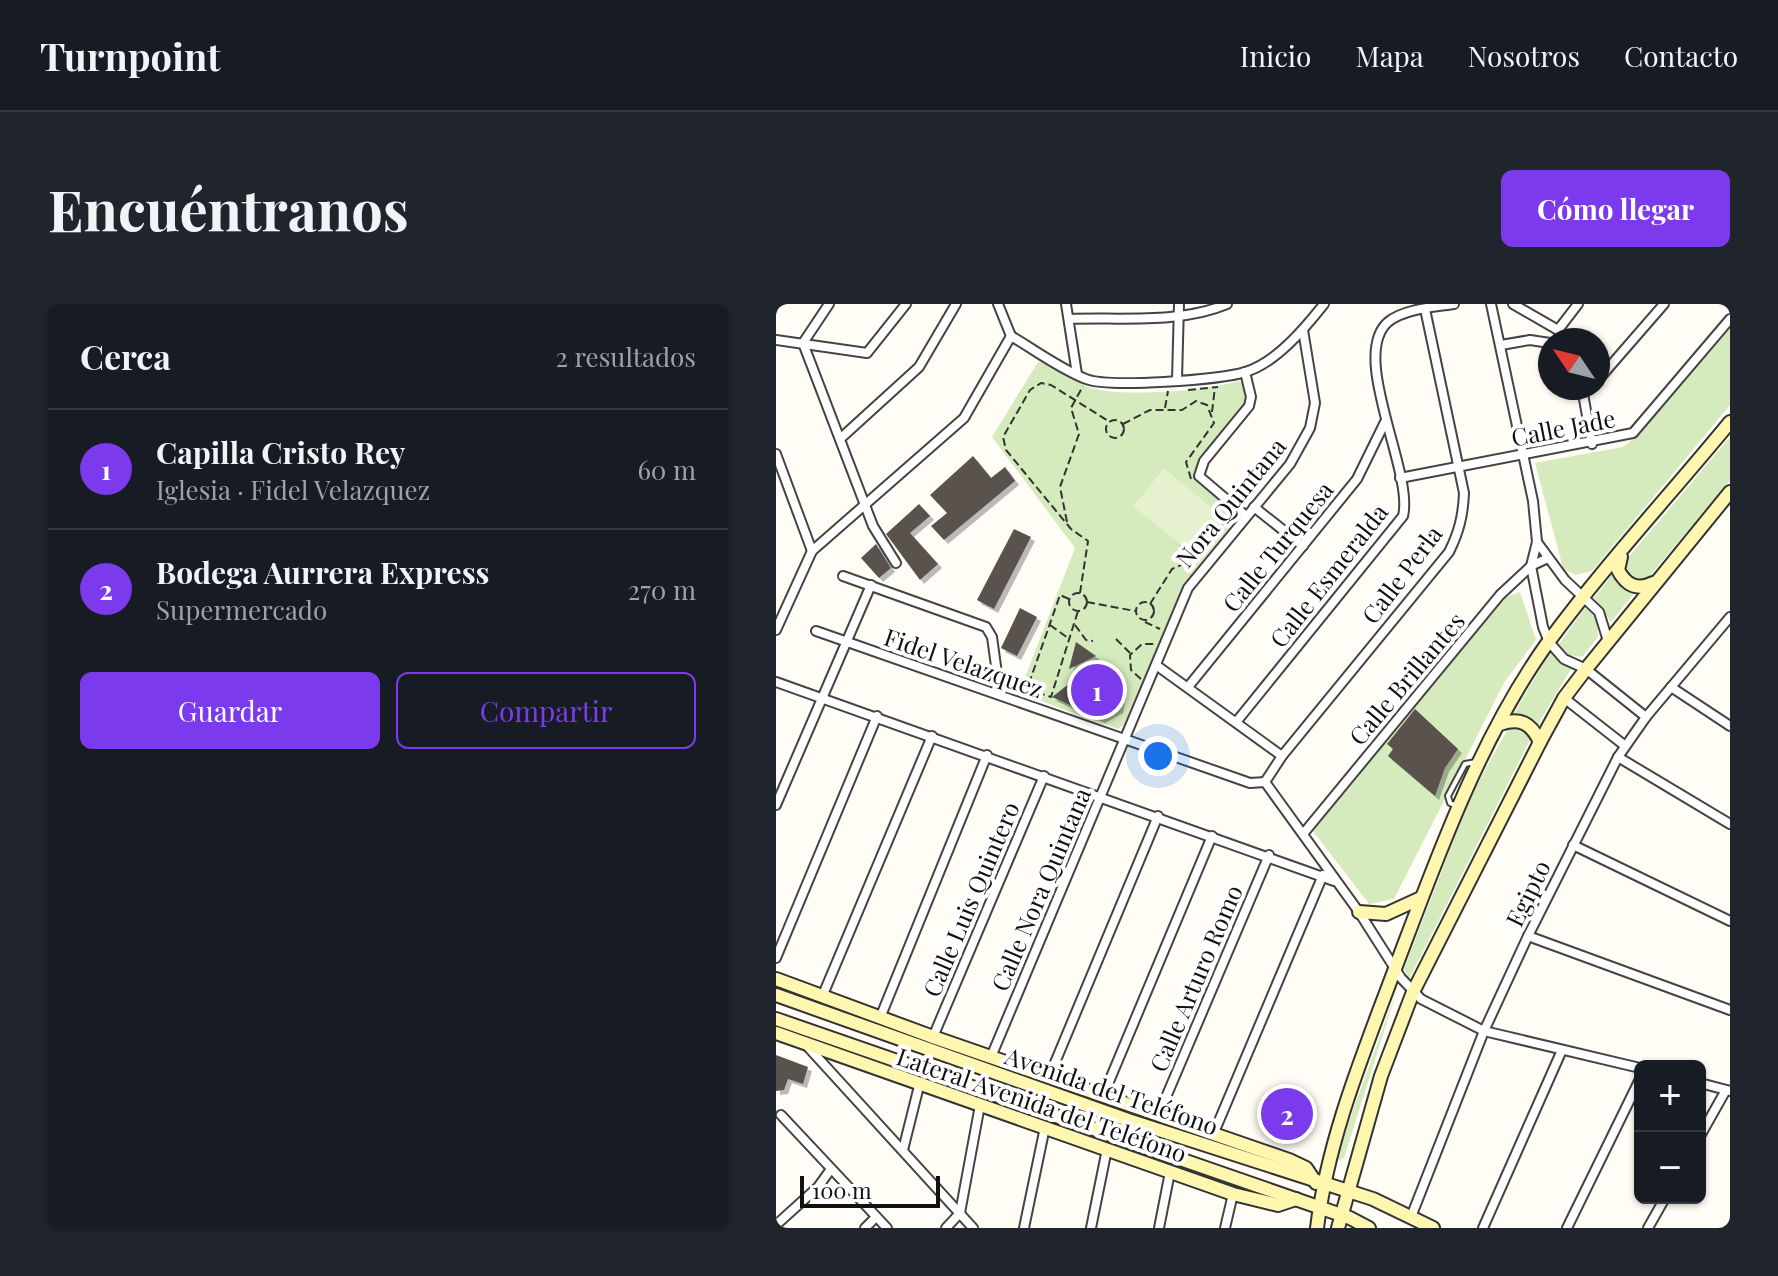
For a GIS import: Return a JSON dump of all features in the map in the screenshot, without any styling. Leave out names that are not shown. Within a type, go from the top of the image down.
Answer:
[{"type":"main road","points":[[1317,1228],[1320,1193],[1337,1131],[1395,969],[1421,898],[1500,724],[1549,642],[1730,422]]},
{"type":"main road","points":[[1343,1209],[1381,1076],[1413,992],[1540,742],[1564,698],[1586,669],[1730,492]]},
{"type":"main road","points":[[1624,550],[1618,570],[1628,583],[1641,588],[1655,582]]},
{"type":"main road","points":[[1500,724],[1519,720],[1526,723],[1540,742]]},
{"type":"main road","points":[[1359,912],[1386,914],[1421,898]]},
{"type":"main road","name":"Lateral Avenida del Teléfono","points":[[776,979],[822,997],[844,1012],[880,1018],[1103,1096],[1130,1113],[1158,1116],[1289,1160],[1306,1168],[1320,1193]]},
{"type":"main road","name":"Avenida del Teléfono","points":[[776,995],[844,1012],[1130,1113],[1320,1193],[1369,1228]]},
{"type":"main road","name":"Avenida del Teléfono","points":[[776,1019],[1296,1199],[1320,1193],[1343,1209],[1411,1217],[1433,1228]]},
{"type":"main road","name":"Lateral Avenida del Teléfono","points":[[776,1033],[919,1086],[1233,1194],[1278,1205],[1296,1199]]},
{"type":"main road","points":[[1144,1162],[1149,1147]]},
{"type":"street","points":[[803,343],[829,304]]},
{"type":"street","points":[[776,340],[867,353],[906,304]]},
{"type":"street","points":[[841,438],[910,378],[956,304]]},
{"type":"street","points":[[998,304],[1011,336],[1077,374],[1099,382],[1177,380],[1245,372],[1303,330],[1324,304]]},
{"type":"street","points":[[1066,304],[1077,374]]},
{"type":"street","points":[[1177,380],[1179,304]]},
{"type":"street","points":[[1069,319],[1179,316],[1208,312],[1227,304]]},
{"type":"street","name":"Calle Esmeralda","points":[[1237,721],[1403,516],[1400,478],[1385,422],[1375,351],[1377,338],[1387,323],[1425,309],[1454,304]]},
{"type":"street","points":[[1491,304],[1525,455],[1537,542],[1531,566],[1537,606],[1549,642],[1564,659],[1586,669],[1646,717]]},
{"type":"street","points":[[1513,304],[1555,328]]},
{"type":"street","points":[[1560,328],[1578,304]]},
{"type":"street","points":[[1610,366],[1664,304]]},
{"type":"street","name":"Calle Perla","points":[[1265,782],[1282,756],[1449,552],[1463,516],[1459,469],[1425,309]]},
{"type":"street","name":"Calle Jade","points":[[1400,478],[1623,438],[1644,424],[1730,319]]},
{"type":"street","name":"Nora Quintana","points":[[1125,737],[1196,574],[1290,464],[1310,428],[1315,403],[1303,330]]},
{"type":"street","points":[[776,630],[812,551],[964,418],[1011,336]]},
{"type":"street","points":[[1501,345],[1538,341]]},
{"type":"street","points":[[803,343],[867,502],[873,526],[896,563]]},
{"type":"street","points":[[1245,372],[1251,397],[1249,406],[1204,461],[1199,476],[1246,516]]},
{"type":"street","points":[[1584,400],[1592,444]]},
{"type":"street","name":"Calle Turquesa","points":[[1188,687],[1357,479],[1385,422]]},
{"type":"street","points":[[777,458],[812,551]]},
{"type":"street","points":[[1254,507],[1303,546]]},
{"type":"street","points":[[1537,542],[1603,618],[1608,641]]},
{"type":"street","name":"Calle Brillantes","points":[[1303,834],[1500,595],[1531,566],[1548,558]]},
{"type":"street","points":[[843,576],[986,627],[992,637],[1000,695]]},
{"type":"street","points":[[776,805],[871,585]]},
{"type":"street","name":"Egipto","points":[[1411,1217],[1484,1031],[1624,745],[1729,621]]},
{"type":"street","name":"Fidel Velazquez","points":[[816,631],[1250,783],[1265,782]]},
{"type":"street","points":[[1156,665],[1282,756]]},
{"type":"street","points":[[776,682],[1269,855],[1334,881]]},
{"type":"street","points":[[1671,687],[1730,726]]},
{"type":"street","points":[[1564,698],[1624,745]]},
{"type":"street","points":[[776,958],[877,716]]},
{"type":"street","points":[[822,997],[932,736]]},
{"type":"street","name":"Calle Nora Quintana","points":[[991,1057],[1125,737]]},
{"type":"street","points":[[880,1018],[987,755]]},
{"type":"street","points":[[1618,757],[1730,824]]},
{"type":"street","name":"Calle Luis Quintero","points":[[933,1037],[1044,776]]},
{"type":"street","points":[[1265,782],[1413,992],[1432,1006],[1484,1031],[1634,1067]]},
{"type":"street","points":[[1049,1077],[1158,816]]},
{"type":"street","points":[[1103,1096],[1212,836]]},
{"type":"street","points":[[1573,845],[1730,921]]},
{"type":"street","name":"Calle Arturo Romo","points":[[1158,1116],[1269,855]]},
{"type":"street","points":[[1213,1135],[1323,875]]},
{"type":"street","points":[[1528,936],[1730,1010]]},
{"type":"street","points":[[804,1043],[973,1228]]},
{"type":"street","points":[[1483,1228],[1562,1050]]},
{"type":"street","points":[[1702,1132],[1728,1090],[1706,1084]]},
{"type":"street","points":[[903,1150],[919,1086]]},
{"type":"street","points":[[1567,1228],[1634,1091]]},
{"type":"street","points":[[946,1228],[960,1213],[980,1105]]},
{"type":"street","points":[[781,1115],[887,1228]]},
{"type":"street","points":[[1024,1228],[1045,1127]]},
{"type":"street","points":[[1091,1228],[1107,1149]]},
{"type":"street","points":[[776,1225],[818,1187],[831,1169]]},
{"type":"street","points":[[1159,1228],[1170,1172]]},
{"type":"street","points":[[1309,1228],[1320,1193]]},
{"type":"street","points":[[1225,1228],[1233,1194]]},
{"type":"street","points":[[1648,1228],[1662,1204]]},
{"type":"street","points":[[865,1228],[876,1217]]},
{"type":"path","points":[[1053,386],[1060,376]]},
{"type":"path","points":[[1123,424],[1117,420],[1110,422],[1053,386],[1041,383],[1030,390],[1004,433],[1003,441],[1006,450],[1067,523],[1090,544],[1080,593],[1087,602],[1136,611],[1150,626],[1165,630]]},
{"type":"path","points":[[1067,523],[1060,487],[1079,434],[1070,411],[1083,384],[1090,387]]},
{"type":"path","points":[[1181,390],[1225,385]]},
{"type":"path","points":[[1194,471],[1196,483],[1188,476],[1186,462],[1212,427],[1215,387]]},
{"type":"path","points":[[1164,409],[1168,390]]},
{"type":"path","points":[[1123,424],[1150,410],[1182,410],[1200,402],[1212,414]]},
{"type":"path","points":[[1110,422],[1106,431],[1112,438],[1123,434],[1123,424]]},
{"type":"path","points":[[1144,620],[1153,616],[1150,604],[1172,569],[1196,558],[1230,513]]},
{"type":"path","points":[[1180,546],[1196,558]]},
{"type":"path","points":[[1069,599],[1080,593]]},
{"type":"path","points":[[1078,611],[1072,609],[1069,599],[1060,595],[1027,689],[1051,697],[1078,611],[1087,602]]},
{"type":"path","points":[[1136,611],[1142,603],[1150,604]]},
{"type":"path","points":[[1074,623],[1086,640],[1093,641]]},
{"type":"path","points":[[1049,624],[1069,639]]},
{"type":"path","points":[[1116,639],[1131,654],[1131,670],[1144,680]]},
{"type":"path","points":[[1131,654],[1145,643],[1159,646]]},
{"type":"green space","points":[[1730,326],[1730,405],[1592,571],[1576,575],[1563,568],[1535,463],[1623,447],[1641,433]]},
{"type":"green space","points":[[1038,362],[1088,387],[1120,392],[1206,388],[1238,381],[1246,385],[1247,397],[1237,420],[1193,473],[1194,479],[1234,514],[1233,523],[1195,570],[1182,593],[1124,725],[1118,729],[1019,693],[1075,548],[992,437]]},
{"type":"green space","points":[[1730,437],[1730,480],[1647,579],[1637,583],[1625,575],[1627,559]]},
{"type":"green space","points":[[1164,468],[1221,516],[1192,553],[1133,507]]},
{"type":"green space","points":[[1615,571],[1625,588],[1636,591],[1611,622],[1594,598]]},
{"type":"green space","points":[[1520,592],[1536,640],[1505,681],[1394,899],[1369,904],[1313,831],[1503,598]]},
{"type":"green space","points":[[1585,608],[1597,617],[1598,637],[1582,657],[1569,655],[1559,644]]},
{"type":"green space","points":[[1550,652],[1571,669],[1537,726],[1529,718],[1513,715]]},
{"type":"green space","points":[[1515,724],[1528,730],[1530,740],[1409,979],[1404,969],[1470,797],[1509,727]]},
{"type":"green space","points":[[1398,987],[1344,1158],[1339,1160],[1337,1154]]},
{"type":"building","points":[[973,456],[991,478],[1005,467],[1015,481],[944,540],[931,526],[947,513],[930,495]]},
{"type":"building","points":[[919,504],[930,516],[910,533],[938,564],[920,580],[886,534]]},
{"type":"building","points":[[1014,529],[1031,537],[994,609],[977,600]]},
{"type":"building","points":[[876,544],[891,568],[879,578],[861,558]]},
{"type":"building","points":[[1020,608],[1037,617],[1017,656],[1001,648]]},
{"type":"building","points":[[1076,642],[1096,656],[1069,669]]},
{"type":"building","points":[[1096,663],[1114,670],[1123,689],[1119,709],[1101,719],[1052,697]]},
{"type":"building","points":[[1415,709],[1458,749],[1445,768],[1435,796],[1388,756],[1393,749],[1387,744]]},
{"type":"building","points":[[776,1055],[808,1067],[803,1084],[788,1079],[784,1090],[776,1091]]},
{"type":"building","points":[[1283,1098],[1303,1106],[1288,1140],[1269,1131]]},
{"type":"place","name":"Capilla Cristo Rey","points":[[1097,690]]},
{"type":"place","name":"Bodega Aurrera Express","points":[[1287,1114]]}]
